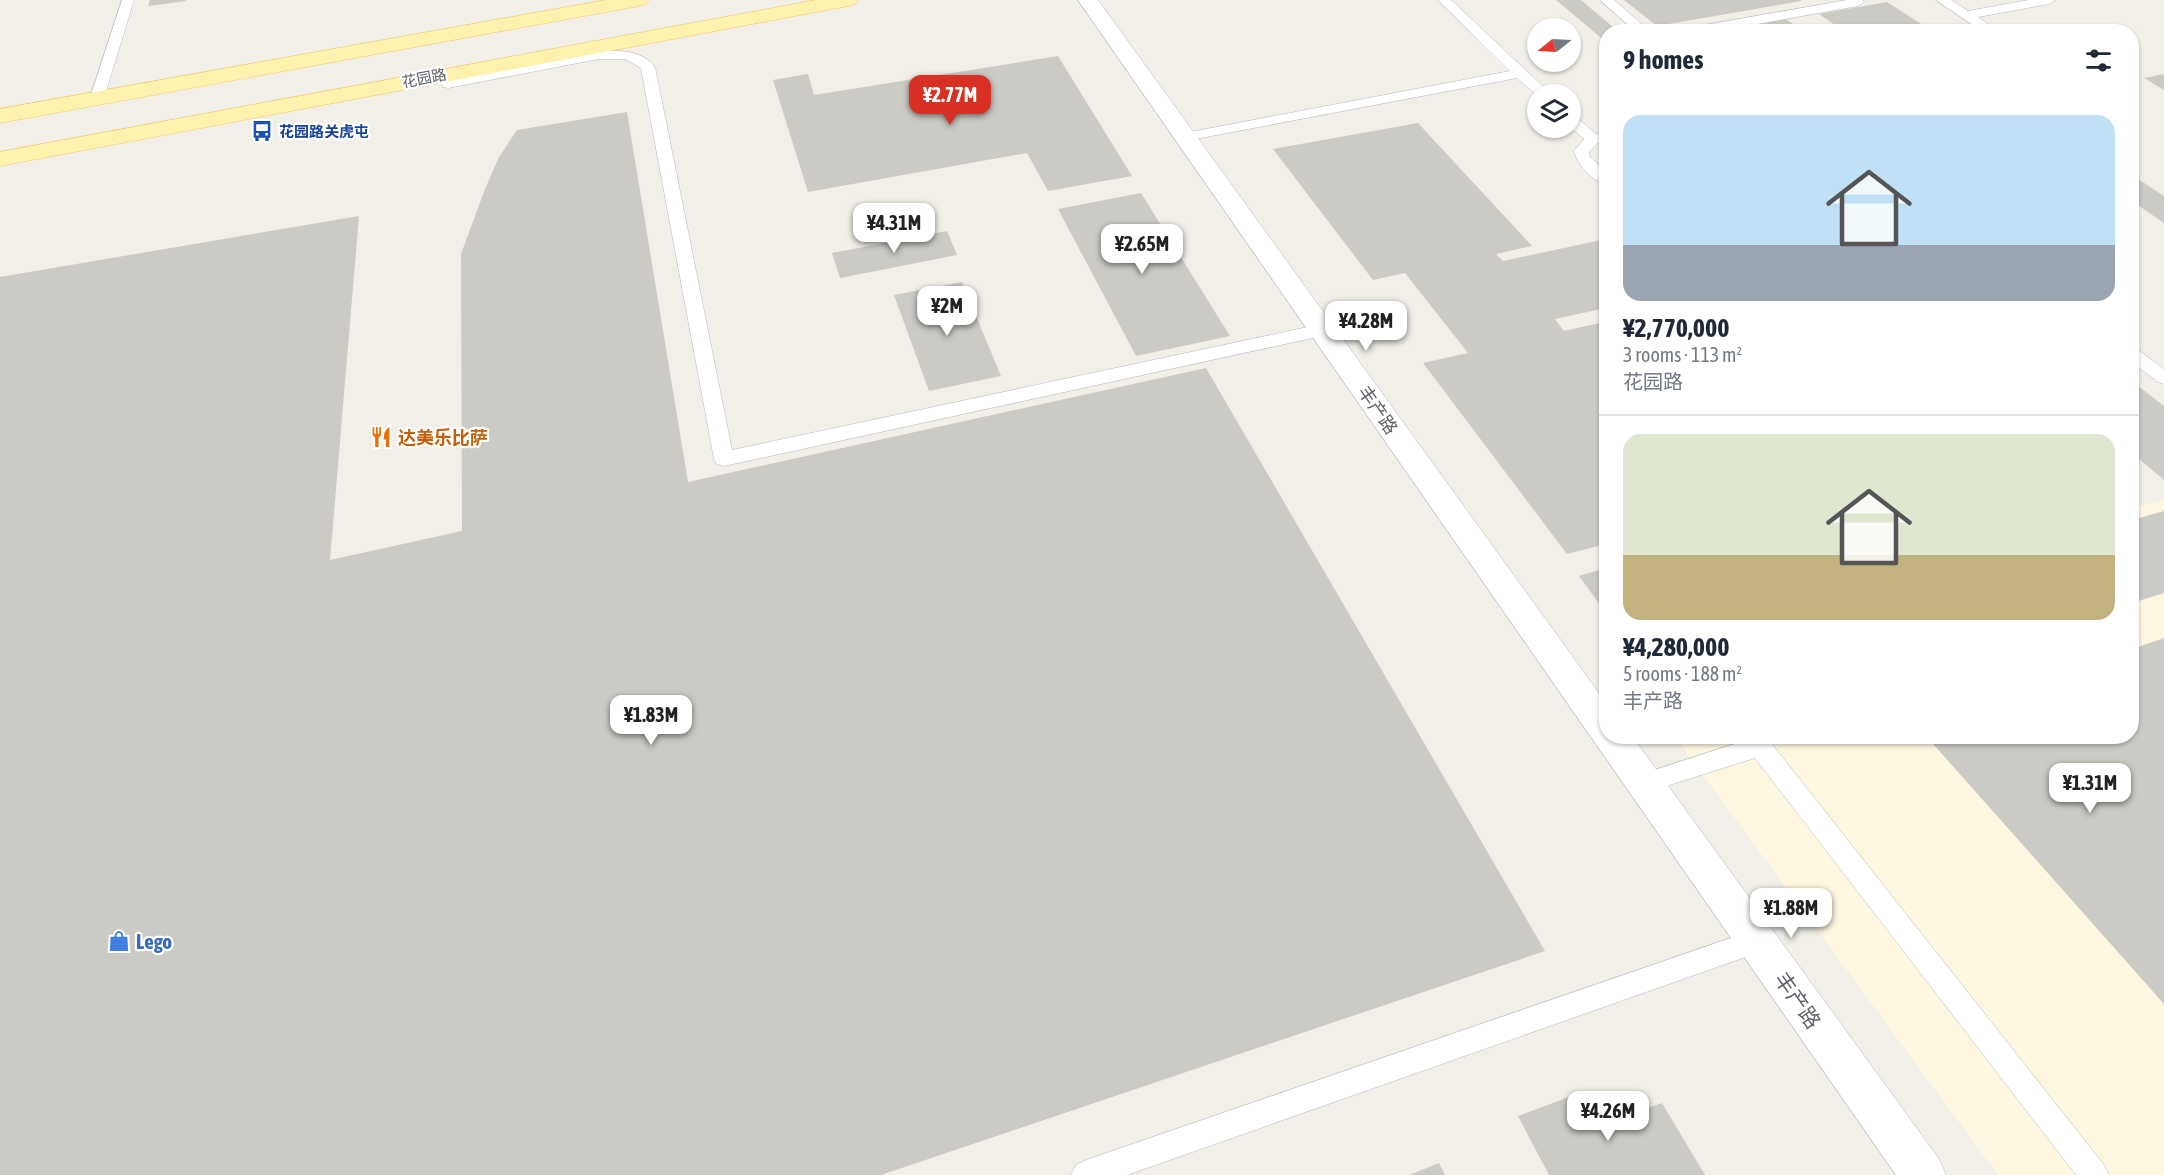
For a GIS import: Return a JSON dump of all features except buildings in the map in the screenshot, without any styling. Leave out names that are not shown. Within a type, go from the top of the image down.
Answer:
[{"type":"main road","points":[[0,116],[639,0]]},
{"type":"main road","name":"花园路","points":[[0,159],[848,0]]},
{"type":"street","name":"丰产路","points":[[1088,0],[1599,720]]},
{"type":"street","name":"丰产路","points":[[1617,744],[1923,1175]]},
{"type":"lane","points":[[97,98],[128,0]]},
{"type":"lane","points":[[1444,0],[1533,84]]},
{"type":"lane","points":[[1606,0],[1636,24]]},
{"type":"lane","points":[[1733,24],[1858,2],[1856,0]]},
{"type":"lane","points":[[1942,0],[1980,24]]},
{"type":"lane","points":[[1966,15],[2049,0]]},
{"type":"lane","points":[[445,74],[448,84],[598,55],[621,53],[640,58],[648,67],[724,459],[1322,330]]},
{"type":"lane","points":[[1185,137],[1520,73]]},
{"type":"lane","points":[[1581,126],[1599,137]]},
{"type":"lane","points":[[1599,139],[1581,150],[1584,159],[1599,173]]},
{"type":"lane","points":[[2139,359],[2164,378]]},
{"type":"lane","points":[[1644,783],[1760,746],[2094,1175]]},
{"type":"lane","points":[[1086,1175],[1757,941]]},
{"type":"shaded area","points":[[2164,500],[2164,1175],[1998,1175],[1680,744],[2139,744],[2139,507]]},
{"type":"place","name":"花园路关虎屯","points":[[262,131]]},
{"type":"place","name":"达美乐比萨","points":[[381,437]]},
{"type":"place","name":"Lego","points":[[119,941]]}]
